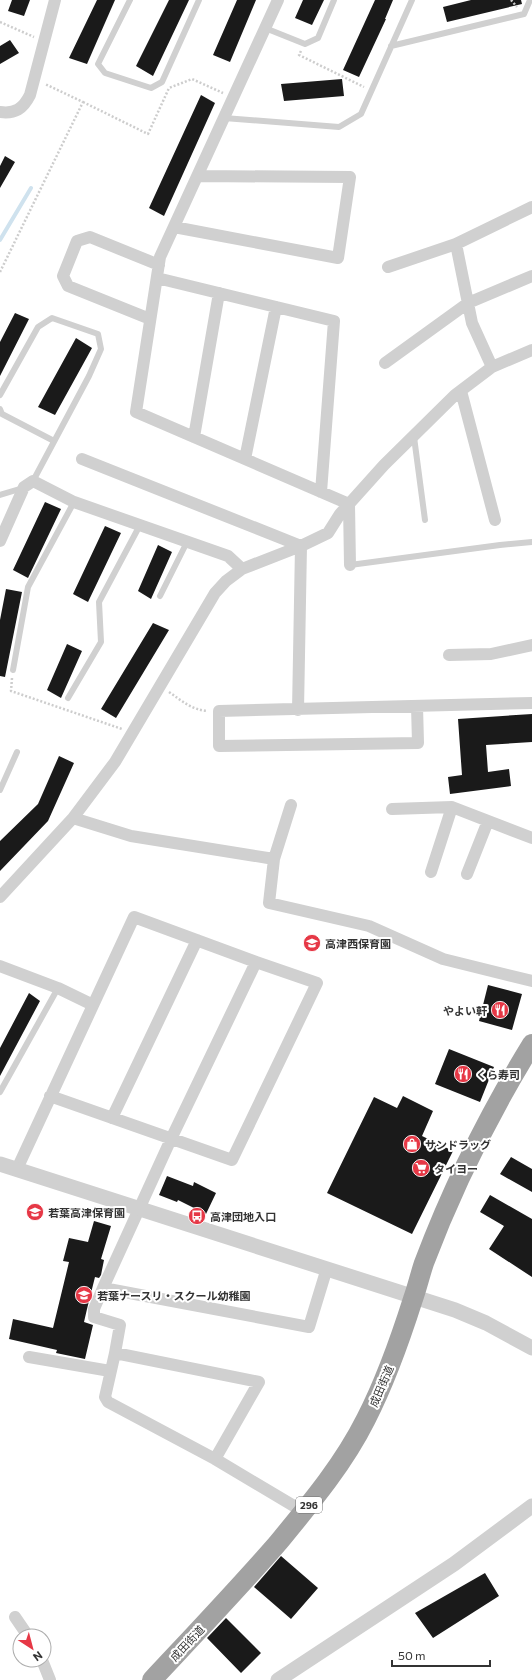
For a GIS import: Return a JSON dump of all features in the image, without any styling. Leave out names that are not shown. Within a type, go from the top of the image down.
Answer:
[{"type":"highway","name":"成田街道","points":[[152,1680],[258,1566],[327,1483],[347,1453],[384,1382],[414,1297],[423,1266],[454,1188],[482,1131],[532,1044]]},
{"type":"street","points":[[0,112],[14,112],[26,104],[30,95],[55,0]]},
{"type":"street","points":[[278,0],[160,257],[136,412],[349,504]]},
{"type":"street","points":[[174,227],[338,258],[350,177],[198,176]]},
{"type":"street","points":[[388,267],[456,244],[532,207]]},
{"type":"street","points":[[150,319],[68,286],[62,276],[77,241],[90,237],[158,265]]},
{"type":"street","points":[[456,244],[472,323],[492,368]]},
{"type":"street","points":[[385,363],[468,303],[532,276]]},
{"type":"street","points":[[156,278],[334,321],[321,492]]},
{"type":"street","points":[[194,437],[219,294]]},
{"type":"street","points":[[245,459],[276,307]]},
{"type":"street","points":[[0,896],[73,818],[115,762],[159,685],[215,593],[226,581],[242,569],[301,546],[328,533],[340,514],[413,435],[460,391],[492,368],[532,350]]},
{"type":"street","points":[[460,391],[495,520]]},
{"type":"street","points":[[82,459],[301,546]]},
{"type":"street","points":[[0,541],[29,484],[74,502],[228,556],[242,569]]},
{"type":"street","points":[[349,504],[350,565]]},
{"type":"street","points":[[298,710],[301,546]]},
{"type":"street","points":[[449,655],[491,654],[532,645]]},
{"type":"street","points":[[416,706],[418,742],[219,746],[219,711],[532,703]]},
{"type":"street","points":[[292,805],[274,858],[269,903],[370,926],[442,959],[532,981]]},
{"type":"street","points":[[431,872],[452,807]]},
{"type":"street","points":[[392,809],[452,807],[532,838]]},
{"type":"street","points":[[73,818],[131,836],[274,858]]},
{"type":"street","points":[[467,874],[488,821]]},
{"type":"street","points":[[17,1169],[50,1096],[134,917],[317,983],[232,1160],[50,1096]]},
{"type":"street","points":[[112,1118],[197,940]]},
{"type":"street","points":[[256,962],[139,1208],[94,1309],[94,1317],[120,1325],[105,1397],[108,1402],[215,1459],[304,1512]]},
{"type":"street","points":[[0,966],[58,988],[93,1005]]},
{"type":"street","points":[[0,1164],[455,1310],[486,1323],[532,1348]]},
{"type":"street","points":[[103,1288],[309,1327],[327,1268]]},
{"type":"street","points":[[115,1353],[258,1382],[215,1459]]},
{"type":"street","points":[[29,1357],[110,1371]]},
{"type":"street","points":[[278,1680],[454,1564],[532,1506]]},
{"type":"street","points":[[15,1617],[23,1628]]},
{"type":"street","points":[[45,1668],[50,1680]]},
{"type":"lane","points":[[130,0],[98,64],[105,73],[151,88],[162,82],[199,0]]},
{"type":"lane","points":[[265,28],[305,44],[318,38],[334,0]]},
{"type":"lane","points":[[224,118],[340,127],[361,114],[412,0]]},
{"type":"lane","points":[[391,46],[524,14],[530,0]]},
{"type":"lane","points":[[0,395],[38,327],[52,318],[98,334],[101,349],[89,376],[29,484],[0,495]]},
{"type":"lane","points":[[0,409],[2,414],[54,441]]},
{"type":"lane","points":[[413,435],[425,520]]},
{"type":"lane","points":[[13,670],[28,587],[74,502]]},
{"type":"lane","points":[[68,698],[101,642],[99,602],[140,525]]},
{"type":"lane","points":[[160,596],[187,542]]},
{"type":"lane","points":[[350,565],[532,542]]},
{"type":"lane","points":[[0,790],[17,752]]},
{"type":"lane","points":[[0,1092],[58,988]]},
{"type":"path","points":[[0,22],[44,41]]},
{"type":"path","points":[[305,44],[299,55],[371,90]]},
{"type":"path","points":[[34,79],[148,134],[169,88],[192,79],[234,98]]},
{"type":"path","points":[[0,272],[83,102]]},
{"type":"path","points":[[159,685],[187,705],[199,710],[219,711]]},
{"type":"building","points":[[12,0],[30,0],[24,16],[8,11]]},
{"type":"building","points":[[97,0],[115,0],[87,64],[69,58]]},
{"type":"building","points":[[169,0],[189,0],[153,76],[136,66]]},
{"type":"building","points":[[237,0],[256,0],[230,62],[213,55]]},
{"type":"building","points":[[303,0],[324,0],[312,25],[295,18]]},
{"type":"building","points":[[375,0],[393,0],[386,19],[359,77],[343,70]]},
{"type":"building","points":[[471,0],[521,0],[522,4],[447,22],[443,7]]},
{"type":"building","points":[[10,40],[19,53],[0,64],[0,46]]},
{"type":"building","points":[[342,79],[344,96],[284,101],[281,84]]},
{"type":"building","points":[[201,95],[215,103],[164,216],[149,208]]},
{"type":"building","points":[[5,156],[15,162],[0,188],[0,166]]},
{"type":"building","points":[[15,313],[29,319],[0,376],[0,342]]},
{"type":"building","points":[[76,338],[92,348],[55,415],[38,407]]},
{"type":"building","points":[[45,502],[61,509],[28,578],[13,570]]},
{"type":"building","points":[[105,526],[121,533],[88,602],[73,594]]},
{"type":"building","points":[[158,545],[172,552],[151,599],[138,591]]},
{"type":"building","points":[[6,589],[22,592],[5,677],[0,676],[0,620]]},
{"type":"building","points":[[153,623],[169,630],[116,718],[101,709]]},
{"type":"building","points":[[67,644],[82,651],[61,698],[47,690]]},
{"type":"building","points":[[532,714],[532,742],[486,745],[488,772],[509,769],[511,786],[450,794],[448,777],[462,775],[458,719]]},
{"type":"building","points":[[59,756],[74,763],[48,821],[0,871],[0,841],[38,804]]},
{"type":"building","points":[[488,985],[522,994],[512,1030],[479,1021]]},
{"type":"building","points":[[29,993],[40,1001],[0,1076],[0,1048]]},
{"type":"building","points":[[449,1049],[494,1067],[480,1102],[435,1084]]},
{"type":"building","points":[[403,1096],[433,1111],[422,1136],[453,1151],[412,1234],[327,1193],[374,1097],[397,1108]]},
{"type":"building","points":[[511,1157],[532,1169],[532,1192],[500,1174]]},
{"type":"building","points":[[167,1176],[193,1186],[194,1182],[216,1193],[206,1214],[178,1200],[177,1202],[159,1195]]},
{"type":"building","points":[[490,1195],[532,1219],[532,1277],[489,1249],[504,1226],[480,1212]]},
{"type":"building","points":[[94,1221],[111,1226],[101,1259],[104,1260],[101,1275],[99,1278],[95,1277],[84,1322],[93,1325],[85,1359],[56,1353],[57,1350],[9,1339],[13,1319],[53,1328],[69,1262],[63,1261],[69,1238],[88,1242]]},
{"type":"building","points":[[281,1556],[318,1588],[291,1619],[254,1587]]},
{"type":"building","points":[[485,1573],[499,1596],[433,1638],[415,1613]]},
{"type":"building","points":[[226,1618],[261,1653],[241,1673],[207,1638]]},
{"type":"waterway","points":[[0,240],[31,188]]},
{"type":"place","name":"高津西保育園","points":[[312,943]]},
{"type":"place","name":"やよい軒","points":[[500,1010]]},
{"type":"place","name":"くら寿司","points":[[463,1074]]},
{"type":"place","name":"サンドラッグ","points":[[412,1144]]},
{"type":"place","name":"タイヨー","points":[[421,1168]]},
{"type":"place","name":"若葉高津保育園","points":[[35,1212]]},
{"type":"place","name":"高津団地入口","points":[[197,1216]]},
{"type":"place","name":"若葉ナースリ・スクール幼稚園","points":[[84,1295]]}]
